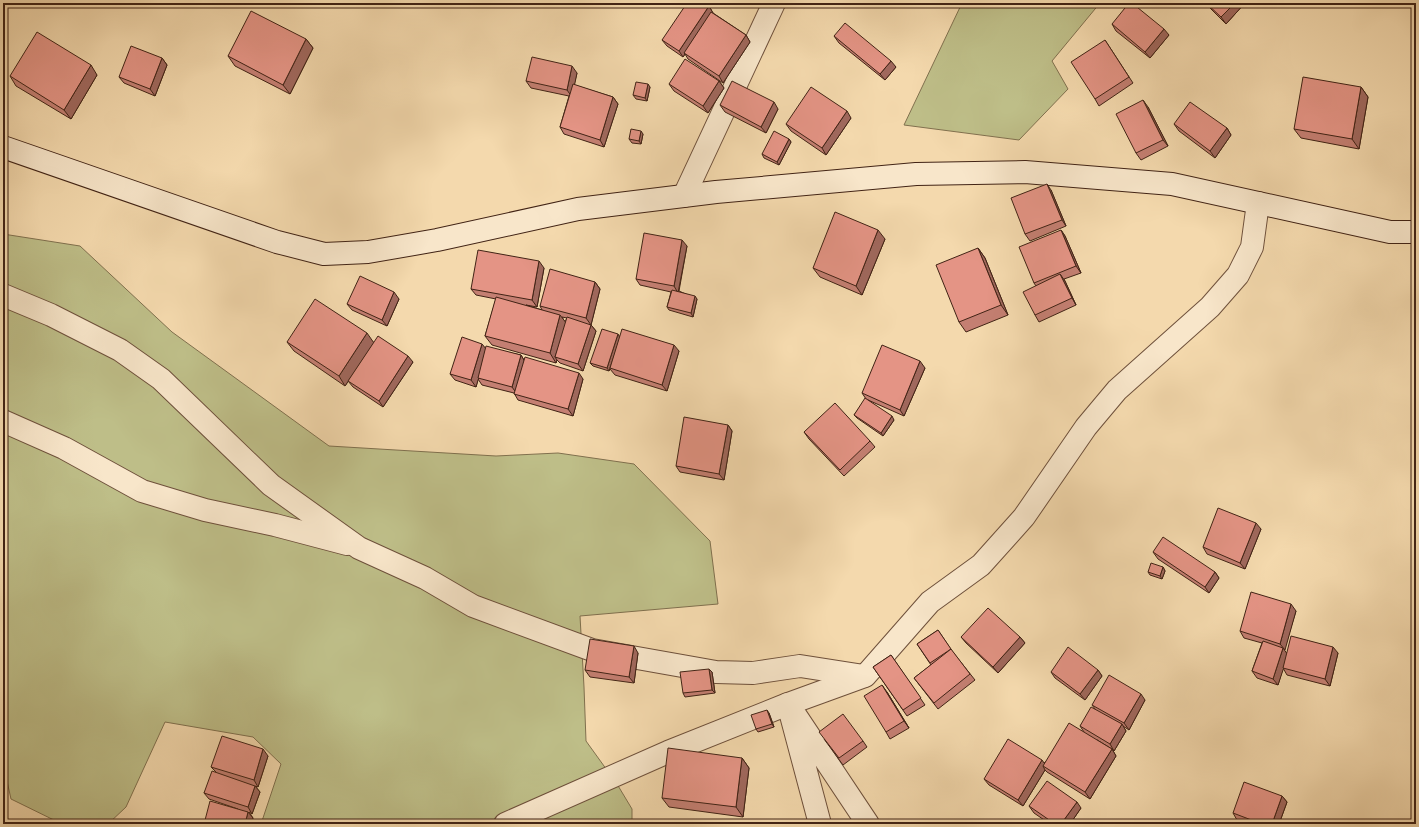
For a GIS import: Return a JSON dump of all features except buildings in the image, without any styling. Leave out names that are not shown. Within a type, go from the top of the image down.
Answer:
[{"type":"street","points":[[684,196],[774,3]]},
{"type":"street","points":[[3,147],[277,242],[324,254],[368,252],[437,240],[578,209],[716,192],[916,174],[1025,172],[1172,184],[1390,232],[1416,232]]},
{"type":"street","points":[[505,824],[668,752],[788,704],[865,676],[930,602],[980,565],[1024,518],[1086,427],[1117,390],[1210,307],[1238,275],[1252,247],[1258,203]]},
{"type":"street","points":[[3,295],[51,315],[120,350],[162,379],[271,485],[360,548]]},
{"type":"street","points":[[3,421],[64,448],[142,491],[205,510],[275,525],[360,548],[425,578],[473,606],[592,650],[716,672],[753,672],[800,666],[865,676]]},
{"type":"street","points":[[788,704],[820,824]]},
{"type":"street","points":[[788,704],[868,824]]},
{"type":"green space","points":[[962,3],[1100,3],[1052,61],[1068,89],[1019,140],[904,125]]},
{"type":"green space","points":[[3,234],[80,246],[172,332],[329,446],[496,456],[558,453],[634,464],[710,541],[718,604],[580,616],[586,741],[617,784],[632,809],[632,824],[261,824],[281,764],[253,737],[165,722],[126,807],[108,824],[62,824],[11,799],[3,763],[3,438],[5,422],[3,368]]}]
